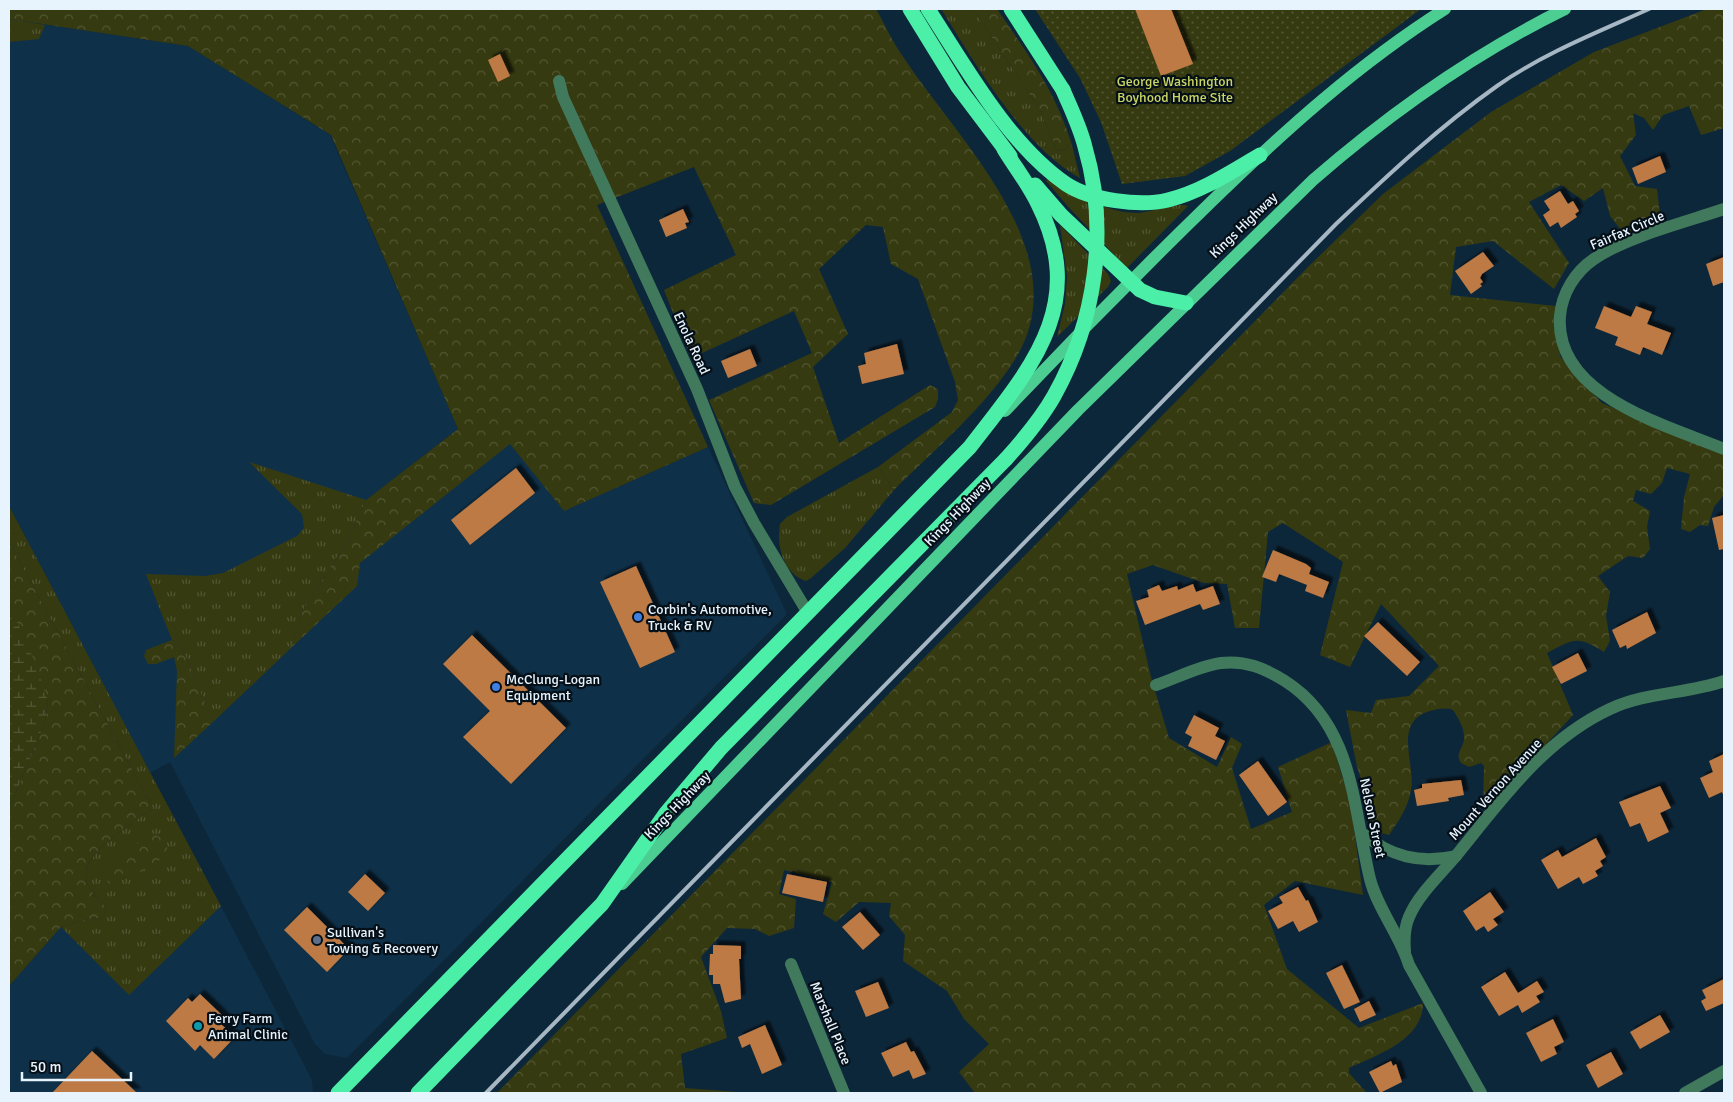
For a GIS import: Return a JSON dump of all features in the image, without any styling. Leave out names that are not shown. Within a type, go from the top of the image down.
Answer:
[{"type":"highway","points":[[910,9],[958,87],[1004,149],[1061,215],[1129,281],[1155,297],[1186,303]]},
{"type":"highway","points":[[928,9],[987,100],[1010,130],[1036,158],[1065,184],[1078,190],[1122,202],[1167,201],[1210,184],[1260,155]]},
{"type":"highway","points":[[602,904],[666,813],[720,748],[1006,459],[1040,418],[1068,371],[1084,326],[1094,275],[1098,220],[1093,177],[1085,146],[1062,90],[1011,9]]},
{"type":"highway","points":[[338,1093],[970,447],[1018,386],[1047,334],[1058,293],[1056,252],[1038,204],[1004,149]]},
{"type":"highway","name":"Kings Highway","points":[[418,1093],[602,904]]},
{"type":"main road","points":[[970,447],[1129,281],[1260,155],[1326,96],[1377,56],[1445,9]]},
{"type":"main road","name":"Kings Highway","points":[[602,904],[1078,410],[1250,239],[1352,146],[1413,99],[1477,56],[1566,9]]},
{"type":"street","name":"Enola Road","points":[[559,82],[563,97],[697,389],[735,487],[754,523],[808,613]]},
{"type":"street","name":"Fairfax Circle","points":[[1724,209],[1654,233],[1595,258],[1572,281],[1564,298],[1560,326],[1568,357],[1592,386],[1610,399],[1650,419],[1724,449]]},
{"type":"street","name":"Nelson Street","points":[[1156,685],[1209,666],[1236,662],[1269,670],[1295,687],[1312,702],[1331,729],[1354,790],[1370,879],[1376,896],[1388,923],[1406,953],[1409,965],[1480,1093]]},
{"type":"street","name":"Mount Vernon Avenue","points":[[1406,953],[1405,930],[1415,905],[1536,762],[1559,741],[1584,723],[1611,709],[1630,702],[1724,681]]},
{"type":"street","name":"Mount Vernon Avenue","points":[[1362,833],[1388,851],[1406,858],[1431,860],[1456,856]]},
{"type":"street","name":"Marshall Place","points":[[791,964],[844,1093]]},
{"type":"street","points":[[1685,1093],[1724,1072]]},
{"type":"shaded area","points":[[9,19],[188,46],[330,135],[458,429],[366,500],[360,562],[510,443],[564,511],[708,447],[787,614],[347,1058],[325,1054],[315,1044],[170,762],[150,773],[9,506]]},
{"type":"shaded area","points":[[221,906],[312,1080],[313,1093],[12,1093],[9,1091],[9,986],[61,927],[129,994]]},
{"type":"green space","points":[[9,9],[876,9],[900,52],[979,160],[1003,198],[1022,237],[1032,277],[1032,317],[1017,356],[991,392],[976,410],[894,490],[878,467],[952,412],[958,400],[955,382],[918,279],[891,264],[883,227],[866,225],[819,269],[848,334],[813,367],[839,443],[930,385],[938,389],[938,399],[935,407],[771,505],[754,503],[709,400],[812,353],[794,311],[691,358],[664,290],[736,255],[694,167],[597,205],[708,447],[564,511],[510,444],[360,563],[357,586],[290,649],[303,610],[347,541],[366,500],[458,429],[331,135],[188,46],[9,19]]},
{"type":"green space","points":[[941,9],[973,9],[1040,110],[1057,151],[1072,145],[1080,178],[1039,147],[1020,126],[985,78]]},
{"type":"green space","points":[[973,9],[997,9],[1040,74],[1058,108],[1072,145],[1057,151],[1040,110]]},
{"type":"green space","name":"George Washington Boyhood Home Site","points":[[1035,9],[1421,9],[1230,151],[1185,176],[1122,184],[1101,122],[1080,78]]},
{"type":"green space","points":[[1707,9],[1724,9],[1724,128],[1701,135],[1689,106],[1663,115],[1653,130],[1644,118],[1633,113],[1636,135],[1620,156],[1635,186],[1657,189],[1660,215],[1637,232],[1621,230],[1610,216],[1603,188],[1584,201],[1561,185],[1529,202],[1569,263],[1554,289],[1493,241],[1456,247],[1450,295],[1556,306],[1560,356],[1602,403],[1724,455],[1724,495],[1714,507],[1708,526],[1700,525],[1690,532],[1681,529],[1684,497],[1690,474],[1667,468],[1662,483],[1651,494],[1636,490],[1633,501],[1650,511],[1647,527],[1650,549],[1643,558],[1628,556],[1598,576],[1610,592],[1606,616],[1610,641],[1604,652],[1588,643],[1576,641],[1547,653],[1573,715],[1492,803],[1483,800],[1484,766],[1481,763],[1469,767],[1459,760],[1464,736],[1463,728],[1457,717],[1453,710],[1439,709],[1418,716],[1412,724],[1408,745],[1412,780],[1411,790],[1408,803],[1400,819],[1389,835],[1378,832],[1368,821],[1363,785],[1357,767],[1346,710],[1371,713],[1376,700],[1409,696],[1439,666],[1381,604],[1350,667],[1320,655],[1343,562],[1283,523],[1268,532],[1259,628],[1235,628],[1227,584],[1204,583],[1153,565],[1127,574],[1151,677],[1169,738],[1217,767],[1231,737],[1242,744],[1232,768],[1251,829],[1292,812],[1278,767],[1332,742],[1351,806],[1363,895],[1295,881],[1264,905],[1287,969],[1359,1028],[1423,1003],[1421,1016],[1407,1036],[1385,1051],[1349,1068],[1349,1073],[1367,1093],[975,1093],[959,1072],[989,1044],[964,1019],[947,991],[903,961],[905,935],[889,916],[891,903],[859,902],[836,922],[823,914],[832,882],[784,870],[779,894],[796,899],[794,928],[769,936],[755,929],[727,928],[701,957],[721,1011],[727,1038],[681,1054],[685,1088],[750,1093],[497,1093],[1308,267],[1383,194],[1491,112],[1594,52]]},
{"type":"green space","points":[[9,19],[45,25],[39,39],[9,42]]},
{"type":"green space","points":[[1048,177],[1080,196],[1114,210],[1139,213],[1178,205],[1188,206],[1127,268],[1072,211],[1046,181]]},
{"type":"green space","points":[[1060,225],[1108,274],[1111,281],[1108,287],[1057,337],[1065,304],[1067,276]]},
{"type":"green space","points":[[249,462],[366,500],[347,541],[303,610],[290,649],[213,722],[181,645],[172,640],[146,574],[205,576],[223,573],[297,536],[304,528],[302,514]]},
{"type":"green space","points":[[878,467],[894,490],[845,548],[811,578],[806,581],[798,577],[792,572],[783,558],[779,541],[780,524],[787,517]]},
{"type":"green space","points":[[9,506],[221,906],[129,995],[61,927],[88,919],[103,918],[107,908],[92,892],[87,883],[86,872],[89,863],[95,854],[114,836],[153,808],[9,542]]},
{"type":"green space","points":[[9,542],[153,808],[114,837],[89,863],[86,872],[87,883],[92,892],[107,908],[103,918],[88,919],[61,927],[9,986],[9,809],[45,722],[48,701],[9,604]]},
{"type":"green space","points":[[9,604],[38,670],[48,701],[45,722],[9,809]]},
{"type":"green space","points":[[172,640],[181,645],[213,722],[174,758],[177,671],[174,657],[156,664],[148,664],[144,656],[146,650]]},
{"type":"green space","points":[[152,833],[164,841],[167,849],[163,857],[142,871],[108,884],[105,873],[107,865]]},
{"type":"building","points":[[1135,9],[1171,9],[1193,64],[1161,76]]},
{"type":"building","points":[[500,54],[510,76],[498,82],[488,60]]},
{"type":"building","points":[[1660,156],[1666,172],[1638,184],[1632,168]]},
{"type":"building","points":[[1560,191],[1568,204],[1573,201],[1579,211],[1575,214],[1577,217],[1561,228],[1558,222],[1550,227],[1543,215],[1550,210],[1544,201]]},
{"type":"building","points":[[683,209],[689,222],[685,223],[687,228],[666,237],[659,220]]},
{"type":"building","points":[[1483,252],[1494,266],[1482,274],[1480,278],[1483,282],[1480,284],[1482,286],[1471,294],[1455,271]]},
{"type":"building","points":[[1724,257],[1724,282],[1713,286],[1706,264]]},
{"type":"building","points":[[1604,306],[1631,317],[1636,306],[1652,312],[1647,324],[1671,333],[1662,355],[1643,347],[1640,355],[1615,345],[1618,337],[1595,328]]},
{"type":"building","points":[[897,344],[904,374],[862,384],[858,366],[866,364],[864,353]]},
{"type":"building","points":[[750,349],[757,366],[728,378],[721,361]]},
{"type":"building","points":[[516,468],[535,493],[470,545],[451,520]]},
{"type":"building","points":[[1724,515],[1724,549],[1719,550],[1712,518]]},
{"type":"building","points":[[1273,550],[1306,564],[1311,568],[1309,574],[1329,582],[1323,598],[1305,591],[1307,585],[1279,574],[1276,582],[1262,577]]},
{"type":"building","name":"Corbin's Automotive, Truck & RV","points":[[636,566],[675,652],[640,668],[600,582]]},
{"type":"building","points":[[1193,584],[1196,592],[1213,586],[1220,604],[1203,610],[1200,604],[1145,625],[1136,601],[1149,597],[1147,590],[1159,585],[1162,591],[1177,586],[1178,590]]},
{"type":"building","points":[[1647,612],[1656,633],[1627,649],[1626,645],[1620,648],[1612,630]]},
{"type":"building","points":[[1378,622],[1420,662],[1407,676],[1364,636]]},
{"type":"building","name":"McClung-Logan Equipment","points":[[472,635],[566,728],[511,784],[463,737],[490,711],[443,664]]},
{"type":"building","points":[[1578,653],[1587,671],[1561,684],[1552,667]]},
{"type":"building","points":[[1194,715],[1219,728],[1215,736],[1225,741],[1216,760],[1188,746],[1192,737],[1185,733]]},
{"type":"building","points":[[1724,754],[1724,797],[1722,792],[1709,798],[1700,778],[1713,772],[1709,761]]},
{"type":"building","points":[[1258,761],[1287,802],[1268,816],[1239,775]]},
{"type":"building","points":[[1461,780],[1464,795],[1448,798],[1449,801],[1417,806],[1414,790],[1422,788],[1422,784]]},
{"type":"building","points":[[1660,786],[1671,808],[1660,813],[1669,832],[1648,842],[1640,823],[1630,827],[1619,802]]},
{"type":"building","points":[[1596,838],[1606,857],[1600,861],[1603,866],[1595,871],[1598,876],[1583,884],[1579,877],[1558,889],[1541,860],[1558,850],[1562,857]]},
{"type":"building","points":[[365,874],[385,893],[368,911],[348,892]]},
{"type":"building","points":[[787,874],[827,882],[823,902],[782,893]]},
{"type":"building","points":[[1298,887],[1306,901],[1308,900],[1318,922],[1299,932],[1293,921],[1278,929],[1268,911],[1283,903],[1279,897]]},
{"type":"building","points":[[1490,892],[1504,912],[1493,919],[1498,925],[1488,932],[1484,926],[1476,931],[1463,911]]},
{"type":"building","name":"Sullivan's Towing & Recovery","points":[[307,907],[349,949],[327,972],[284,930]]},
{"type":"building","points":[[860,912],[880,935],[863,950],[842,927]]},
{"type":"building","points":[[713,945],[741,946],[741,959],[739,959],[741,999],[725,1003],[720,984],[713,984],[713,975],[709,975],[710,954],[713,954]]},
{"type":"building","points":[[1342,965],[1360,1002],[1344,1009],[1326,973]]},
{"type":"building","points":[[1505,972],[1518,993],[1537,981],[1544,992],[1536,996],[1540,1002],[1522,1013],[1518,1005],[1499,1016],[1481,987]]},
{"type":"building","points":[[1724,979],[1724,1003],[1706,1011],[1701,1001],[1706,998],[1702,990]]},
{"type":"building","points":[[878,982],[889,1008],[866,1017],[855,991]]},
{"type":"building","name":"Ferry Farm Animal Clinic","points":[[200,994],[226,1019],[221,1024],[235,1037],[214,1059],[200,1045],[195,1051],[166,1021],[188,998],[192,1002]]},
{"type":"building","points":[[1369,1001],[1376,1015],[1360,1022],[1354,1009]]},
{"type":"building","points":[[1660,1015],[1670,1032],[1640,1049],[1630,1032]]},
{"type":"building","points":[[1553,1019],[1564,1042],[1554,1047],[1557,1054],[1541,1062],[1526,1033]]},
{"type":"building","points":[[765,1025],[782,1065],[762,1074],[750,1044],[742,1048],[738,1037]]},
{"type":"building","points":[[906,1042],[911,1052],[914,1051],[926,1074],[913,1079],[909,1070],[893,1077],[881,1053]]},
{"type":"building","points":[[92,1051],[137,1093],[52,1093]]},
{"type":"building","points":[[1611,1052],[1623,1074],[1598,1088],[1586,1065]]},
{"type":"building","points":[[1391,1061],[1393,1066],[1396,1064],[1402,1082],[1380,1093],[1369,1072]]},
{"type":"railway","points":[[486,1093],[1336,224],[1414,152],[1497,86],[1533,63],[1649,9]]},
{"type":"place","name":"Corbin's Automotive, Truck & RV","points":[[638,617]]},
{"type":"place","name":"McClung-Logan Equipment","points":[[496,687]]},
{"type":"place","name":"Sullivan's Towing & Recovery","points":[[317,940]]},
{"type":"place","name":"Ferry Farm Animal Clinic","points":[[198,1026]]}]
